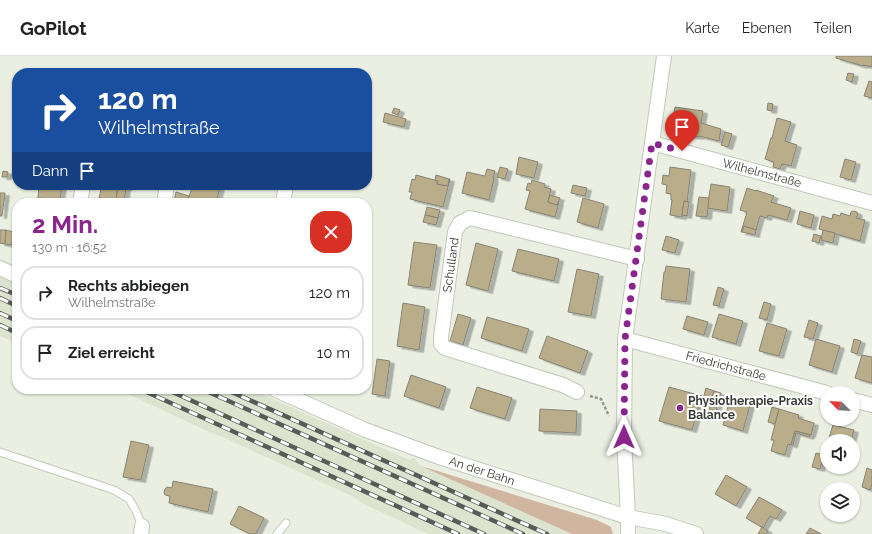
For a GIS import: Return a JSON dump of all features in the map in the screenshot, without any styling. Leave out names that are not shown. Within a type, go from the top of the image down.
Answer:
[{"type":"street","points":[[628,534],[624,437],[625,339],[664,56]]},
{"type":"street","name":"Wilhelmstraße","points":[[652,143],[872,203]]},
{"type":"street","name":"Schulland","points":[[577,392],[563,386],[445,348],[440,344],[455,232],[460,223],[470,218],[637,259]]},
{"type":"street","points":[[0,268],[12,274]]},
{"type":"street","name":"Friedrichstraße","points":[[625,339],[820,391]]},
{"type":"street","name":"An der Bahn","points":[[285,394],[363,429],[432,455],[628,517],[666,524],[696,534]]},
{"type":"street","points":[[860,402],[872,405]]},
{"type":"lane","points":[[0,452],[114,490],[128,499],[136,511],[142,530]]},
{"type":"lane","points":[[277,534],[286,523]]},
{"type":"path","points":[[577,392],[601,399],[609,417]]},
{"type":"shaded area","points":[[0,276],[12,282],[12,341],[0,336]]},
{"type":"shaded area","points":[[128,394],[261,394],[409,460],[414,458],[421,466],[572,534],[428,534],[362,503],[352,496]]},
{"type":"shaded area","points":[[421,466],[597,520],[611,527],[613,534],[572,534]]},
{"type":"building","points":[[836,56],[872,56],[872,67],[863,66],[836,58]]},
{"type":"building","points":[[848,73],[854,74],[852,82],[846,80]]},
{"type":"building","points":[[869,81],[872,82],[872,98],[864,96]]},
{"type":"building","points":[[768,103],[773,104],[772,111],[767,110]]},
{"type":"building","points":[[675,107],[703,111],[701,123],[721,129],[719,141],[699,136],[671,133]]},
{"type":"building","points":[[394,108],[400,110],[398,115],[392,113]]},
{"type":"building","points":[[385,113],[406,119],[404,127],[383,122]]},
{"type":"building","points":[[777,118],[791,122],[785,141],[797,145],[791,166],[782,164],[780,169],[773,167],[774,162],[765,159]]},
{"type":"building","points":[[725,132],[732,134],[728,147],[721,145]]},
{"type":"building","points":[[519,157],[538,162],[534,178],[516,174]]},
{"type":"building","points":[[845,159],[856,162],[851,180],[840,177]]},
{"type":"building","points":[[500,167],[508,169],[505,179],[497,177]]},
{"type":"building","points":[[670,167],[691,170],[687,202],[684,201],[682,217],[670,215],[672,200],[671,194],[666,193],[667,185],[662,184],[663,175],[669,176]]},
{"type":"building","points":[[487,169],[495,171],[489,200],[462,193],[467,172],[485,176]]},
{"type":"building","points":[[3,171],[8,172],[7,177],[2,177]]},
{"type":"building","points":[[416,175],[438,181],[437,184],[448,186],[450,179],[443,207],[410,199],[412,192],[409,192],[412,179],[415,180]]},
{"type":"building","points":[[436,175],[449,179],[448,186],[437,184],[438,181],[435,180]]},
{"type":"building","points":[[532,180],[545,184],[544,187],[551,189],[548,202],[557,205],[559,202],[555,217],[525,209],[530,191],[526,190],[528,183],[531,184]]},
{"type":"building","points":[[711,184],[730,187],[727,211],[707,208]]},
{"type":"building","points":[[573,185],[587,188],[585,196],[571,193]]},
{"type":"building","points":[[747,188],[774,196],[771,202],[791,208],[787,220],[768,215],[767,218],[760,216],[756,230],[744,226],[741,232],[747,212],[740,210]]},
{"type":"building","points":[[39,190],[61,190],[60,198],[38,198]]},
{"type":"building","points":[[101,190],[117,190],[116,198],[99,198]]},
{"type":"building","points":[[117,190],[126,190],[125,198],[116,198]]},
{"type":"building","points":[[191,190],[219,190],[217,198],[188,198]]},
{"type":"building","points":[[176,192],[189,196],[189,198],[175,198]]},
{"type":"building","points":[[0,193],[5,193],[2,216],[0,216]]},
{"type":"building","points":[[550,195],[560,198],[557,205],[548,202]]},
{"type":"building","points":[[699,197],[709,198],[707,217],[696,216]]},
{"type":"building","points":[[583,198],[604,204],[598,228],[577,222]]},
{"type":"building","points":[[684,201],[689,202],[687,216],[682,215]]},
{"type":"building","points":[[427,207],[440,210],[438,218],[425,215]]},
{"type":"building","points":[[800,211],[814,215],[811,228],[797,224]]},
{"type":"building","points":[[851,212],[857,212],[858,214],[856,218],[865,220],[860,241],[819,229],[822,216],[832,219],[833,214],[840,216],[841,213],[850,216]]},
{"type":"building","points":[[425,215],[438,218],[436,225],[423,222]]},
{"type":"building","points":[[744,226],[756,230],[755,235],[742,232]]},
{"type":"building","points":[[0,230],[6,230],[5,244],[0,243]]},
{"type":"building","points":[[6,230],[12,232],[12,245],[5,244]]},
{"type":"building","points":[[823,230],[835,233],[833,243],[821,240]]},
{"type":"building","points":[[814,234],[821,236],[819,243],[812,241]]},
{"type":"building","points":[[666,236],[679,240],[675,253],[662,250]]},
{"type":"building","points":[[414,242],[437,245],[430,288],[408,285]]},
{"type":"building","points":[[476,243],[498,249],[488,291],[466,285]]},
{"type":"building","points":[[518,249],[559,259],[554,281],[512,271]]},
{"type":"building","points":[[666,266],[690,269],[686,302],[661,299]]},
{"type":"building","points":[[577,269],[599,274],[591,316],[568,312]]},
{"type":"building","points":[[718,287],[724,289],[719,306],[713,305]]},
{"type":"building","points":[[764,302],[771,304],[767,320],[759,318]]},
{"type":"building","points":[[403,303],[425,307],[419,350],[397,346]]},
{"type":"building","points":[[458,314],[471,318],[463,345],[450,341]]},
{"type":"building","points":[[719,314],[743,321],[736,344],[712,337]]},
{"type":"building","points":[[687,316],[708,322],[704,335],[683,329]]},
{"type":"building","points":[[487,317],[529,329],[522,351],[481,338]]},
{"type":"building","points":[[809,320],[818,323],[813,339],[804,337]]},
{"type":"building","points":[[767,323],[787,329],[779,356],[759,351]]},
{"type":"building","points":[[547,336],[588,351],[580,373],[539,358]]},
{"type":"building","points":[[816,339],[840,346],[832,372],[809,365]]},
{"type":"building","points":[[854,339],[861,341],[857,354],[851,352]]},
{"type":"building","points":[[862,355],[872,357],[872,383],[855,378]]},
{"type":"building","points":[[377,359],[390,361],[385,396],[372,394]]},
{"type":"building","points":[[411,375],[446,387],[439,408],[404,396]]},
{"type":"building","points":[[477,387],[512,398],[505,419],[470,408]]},
{"type":"building","name":"Physiotherapie-Praxis Balance","points":[[669,387],[702,396],[692,430],[659,421]]},
{"type":"building","points":[[706,388],[714,391],[710,405],[702,403]]},
{"type":"building","points":[[714,391],[721,393],[717,406],[711,404]]},
{"type":"building","points":[[731,396],[751,401],[743,431],[723,425]]},
{"type":"building","points":[[711,404],[717,406],[716,411],[709,409]]},
{"type":"building","points":[[772,407],[779,409],[775,424],[768,422]]},
{"type":"building","points":[[540,409],[577,411],[576,433],[539,431]]},
{"type":"building","points":[[779,409],[799,415],[798,418],[814,423],[811,435],[795,431],[791,445],[788,444],[785,455],[771,451],[774,440],[771,440]]},
{"type":"building","points":[[833,426],[854,430],[853,434],[830,434]]},
{"type":"building","points":[[795,431],[810,435],[809,437],[796,433],[793,445],[791,445]]},
{"type":"building","points":[[131,441],[149,445],[141,480],[123,477]]},
{"type":"building","points":[[816,453],[820,454],[820,469],[812,467]]},
{"type":"building","points":[[867,468],[872,470],[872,484],[870,490],[862,487]]},
{"type":"building","points":[[726,475],[747,487],[736,506],[715,494]]},
{"type":"building","points":[[173,481],[213,489],[208,512],[169,503],[170,496],[165,495],[164,493],[167,487],[172,488]]},
{"type":"building","points":[[759,497],[782,510],[776,519],[770,516],[763,528],[746,518]]},
{"type":"building","points":[[239,506],[264,518],[256,534],[250,534],[230,524]]},
{"type":"building","points":[[762,527],[768,531],[766,534],[758,534]]},
{"type":"building","points":[[810,528],[821,534],[806,534]]},
{"type":"railway","points":[[0,288],[12,293]]},
{"type":"railway","points":[[0,298],[12,304]]},
{"type":"railway","points":[[0,313],[12,319]]},
{"type":"railway","points":[[0,325],[12,331]]},
{"type":"railway","points":[[151,394],[458,534]]},
{"type":"railway","points":[[177,394],[484,534]]},
{"type":"railway","points":[[213,394],[523,534]]},
{"type":"railway","points":[[236,394],[547,534]]},
{"type":"place","name":"Physiotherapie-Praxis Balance","points":[[680,408]]},
{"type":"route","points":[[624,437],[625,339],[652,143],[682,151]]}]
